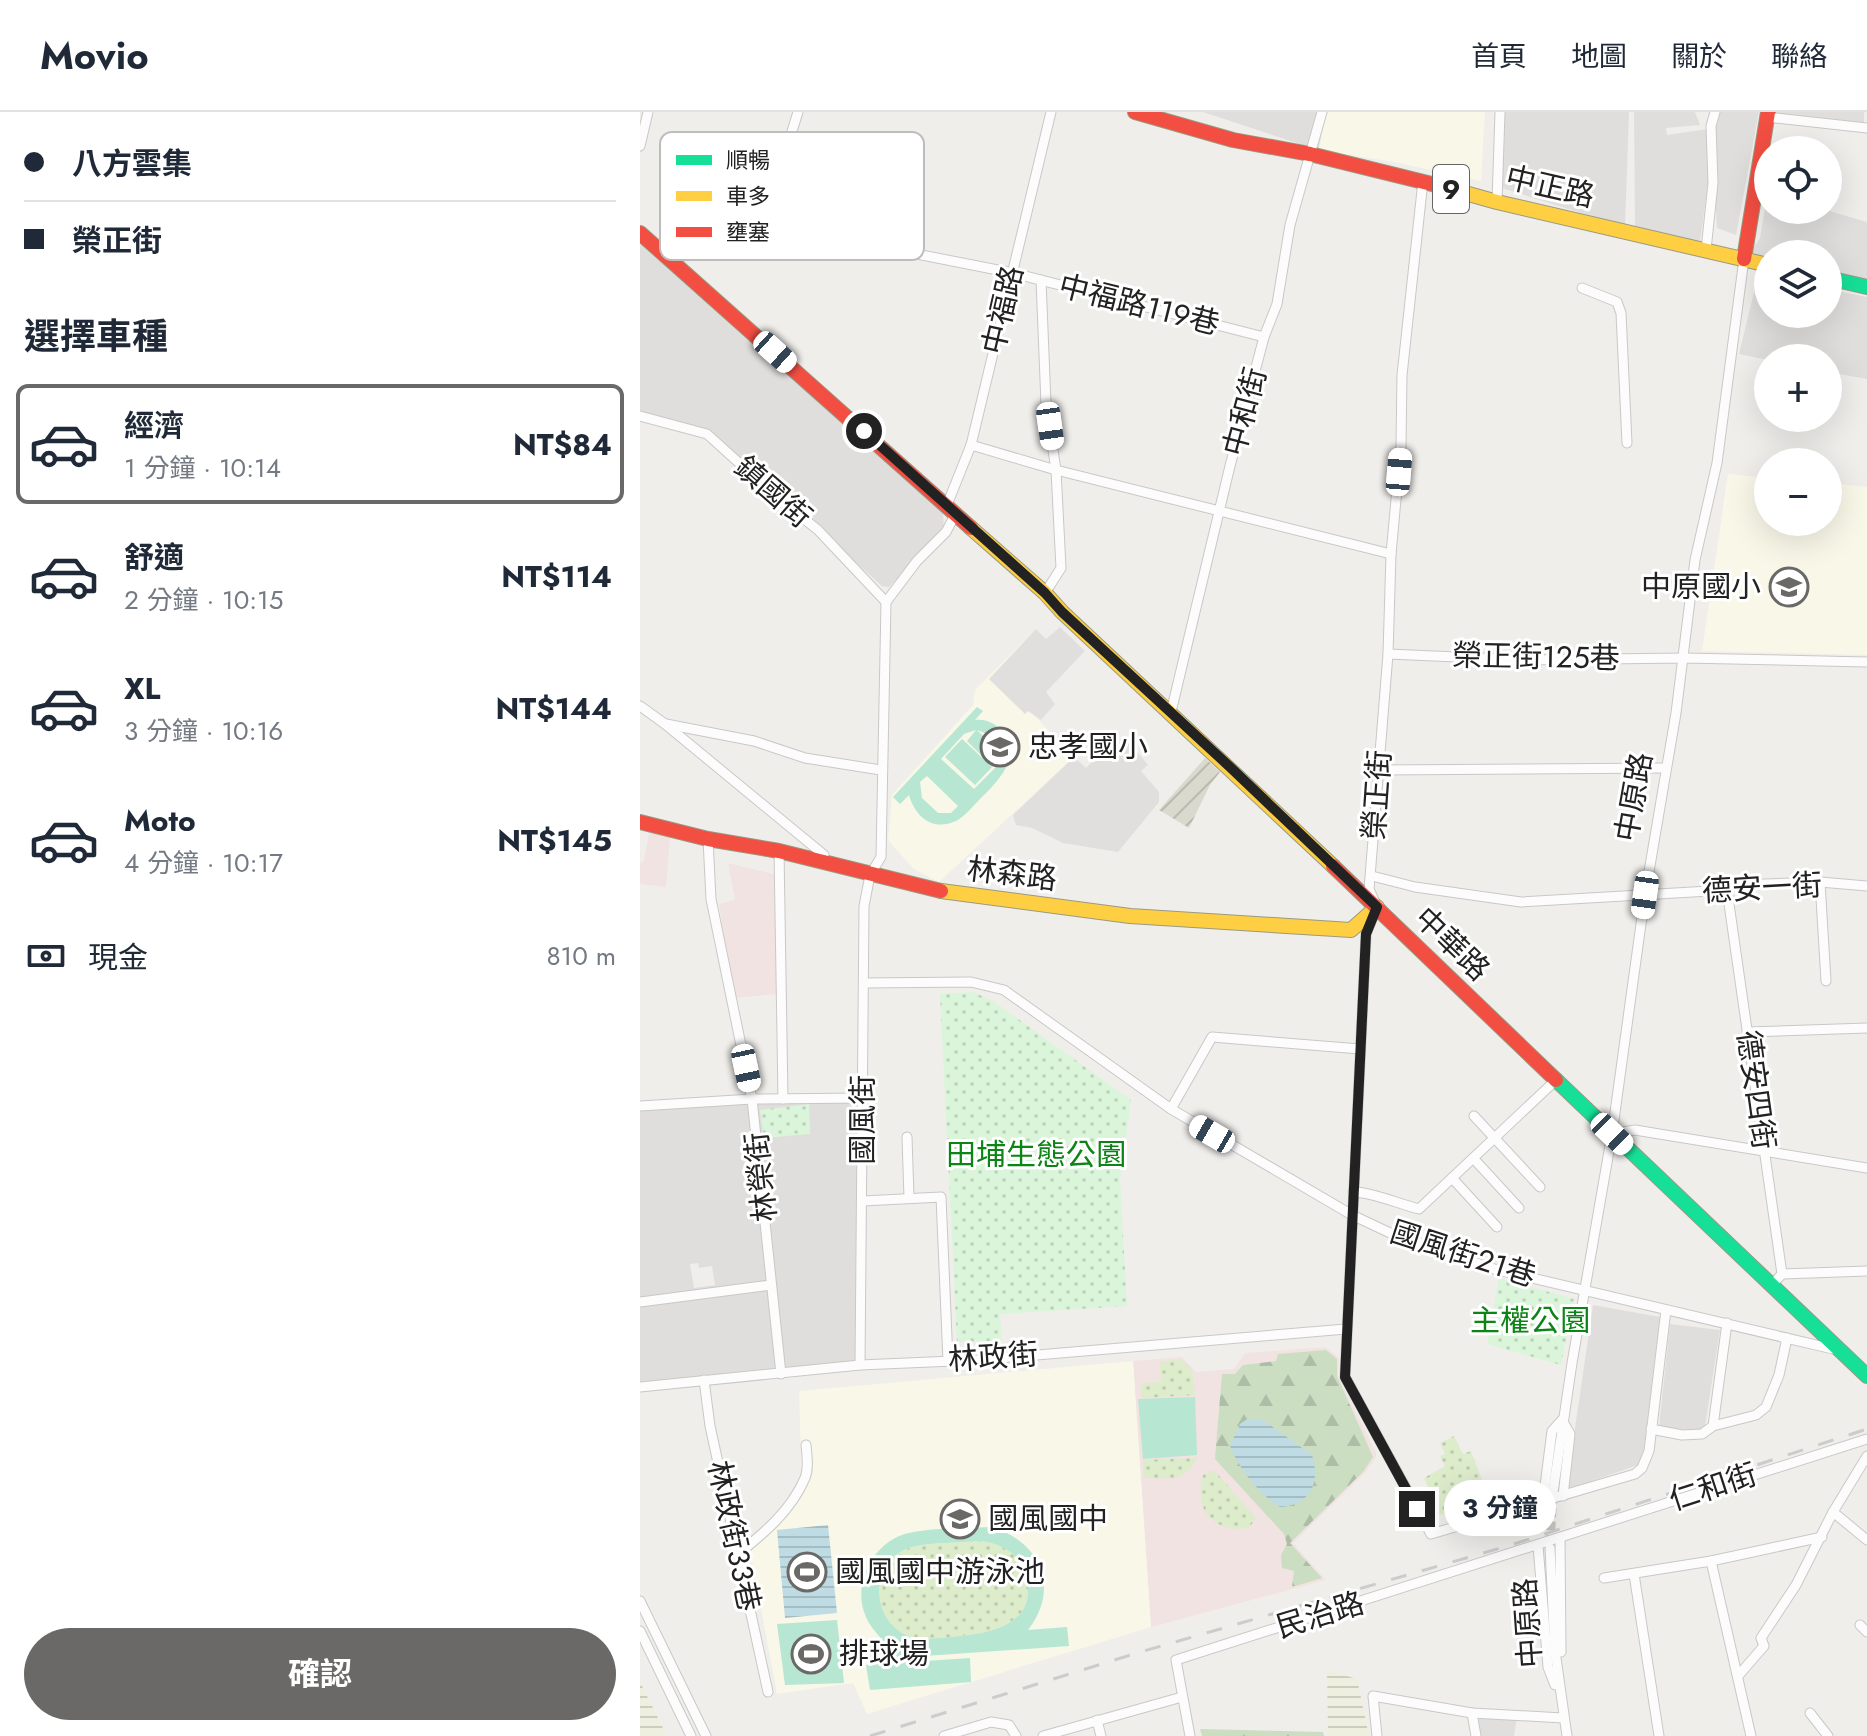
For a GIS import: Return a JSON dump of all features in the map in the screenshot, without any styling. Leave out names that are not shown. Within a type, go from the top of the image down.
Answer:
[{"type":"main road","name":"中正路","points":[[1135,112],[1233,140],[1310,154],[1497,202],[1754,262]]},
{"type":"main road","name":"中原路","points":[[1744,259],[1768,114]]},
{"type":"main road","name":"中華路","points":[[640,233],[660,251]]},
{"type":"main road","name":"中華路","points":[[671,260],[1045,593],[1377,907],[1555,1081],[1777,1280],[1837,1350],[1867,1376]]},
{"type":"main road","points":[[1842,281],[1867,287]]},
{"type":"main road","name":"林森路","points":[[640,822],[708,839],[779,851],[925,889],[1130,916],[1351,930],[1377,907]]},
{"type":"street","points":[[640,146],[648,112]]},
{"type":"street","name":"中福路119巷","points":[[792,132],[798,112]]},
{"type":"street","name":"中福路","points":[[952,509],[971,445],[1051,112]]},
{"type":"street","name":"中和街","points":[[1171,712],[1264,337],[1277,304],[1290,225],[1322,112]]},
{"type":"street","points":[[1497,202],[1500,112]]},
{"type":"street","points":[[1706,250],[1713,183],[1711,126],[1715,112]]},
{"type":"street","points":[[1768,114],[1867,128]]},
{"type":"street","name":"榮正街","points":[[1423,181],[1402,375],[1401,445],[1391,554],[1388,654],[1369,889],[1377,907],[1366,934],[1345,1377],[1431,1534],[1558,1494],[1635,1474],[1646,1460],[1651,1429]]},
{"type":"street","name":"中福路119巷","points":[[924,255],[1013,273],[1264,337]]},
{"type":"street","name":"中原路","points":[[1558,1494],[1562,1420],[1612,1134],[1645,895],[1684,658],[1695,560],[1717,463],[1744,259]]},
{"type":"street","points":[[1041,280],[1046,404],[1056,470],[1061,568],[1045,593]]},
{"type":"street","points":[[1582,288],[1617,302],[1621,313],[1627,443]]},
{"type":"street","name":"鎮國街","points":[[640,416],[707,434],[818,530],[886,602]]},
{"type":"street","points":[[971,445],[1056,470],[1391,554]]},
{"type":"street","points":[[870,875],[881,857],[886,602],[917,561],[946,532],[952,509]]},
{"type":"street","name":"榮正街125巷","points":[[1388,654],[1525,660],[1684,658],[1867,662]]},
{"type":"street","points":[[640,706],[824,855],[825,864]]},
{"type":"street","points":[[665,724],[754,741],[805,758],[881,770]]},
{"type":"street","points":[[1379,770],[1665,768]]},
{"type":"street","name":"林榮街","points":[[708,839],[711,899],[752,1099],[781,1374]]},
{"type":"street","points":[[779,851],[783,1099]]},
{"type":"street","name":"國風街","points":[[860,1365],[864,906],[870,875]]},
{"type":"street","name":"德安一街","points":[[1372,876],[1415,887],[1521,902],[1727,890],[1735,885],[1820,882],[1867,886]]},
{"type":"street","points":[[1820,882],[1826,981]]},
{"type":"street","name":"德安四街","points":[[1727,890],[1765,1152],[1777,1280]]},
{"type":"street","name":"國風街21巷","points":[[864,983],[971,982],[1004,990],[1171,1109],[1352,1215],[1429,1247],[1494,1269],[1837,1350]]},
{"type":"street","points":[[1747,1032],[1867,1028]]},
{"type":"street","points":[[1171,1109],[1212,1037],[1360,1049]]},
{"type":"street","points":[[1353,1192],[1366,1192],[1419,1209],[1555,1081]]},
{"type":"street","points":[[640,1106],[752,1099],[864,1098]]},
{"type":"street","points":[[1474,1116],[1540,1187]]},
{"type":"street","points":[[1612,1134],[1635,1130],[1867,1168]]},
{"type":"street","points":[[907,1137],[909,1198]]},
{"type":"street","points":[[1474,1159],[1519,1208]]},
{"type":"street","points":[[1452,1178],[1497,1227]]},
{"type":"street","points":[[863,1201],[941,1197],[948,1361]]},
{"type":"street","points":[[1777,1280],[1867,1271]]},
{"type":"street","points":[[640,1302],[771,1285]]},
{"type":"street","points":[[1666,1310],[1651,1429],[1682,1435],[1702,1434],[1713,1426],[1756,1415],[1766,1407],[1779,1375],[1787,1338]]},
{"type":"street","points":[[1713,1426],[1727,1323]]},
{"type":"street","name":"林政街","points":[[640,1387],[860,1365],[948,1361],[1346,1329]]},
{"type":"street","name":"林政街33巷","points":[[704,1380],[710,1426],[768,1692]]},
{"type":"street","points":[[1543,1501],[1552,1431],[1562,1420]]},
{"type":"street","name":"仁和街","points":[[1538,1546],[1685,1495],[1867,1439]]},
{"type":"street","points":[[737,1555],[776,1522],[805,1478],[806,1445]]},
{"type":"street","points":[[1738,1676],[1764,1646],[1761,1638],[1796,1585],[1833,1512],[1867,1456]]},
{"type":"street","points":[[1833,1512],[1867,1540]]},
{"type":"street","points":[[1604,1578],[1711,1561],[1822,1537]]},
{"type":"street","points":[[1560,1538],[1559,1695],[1567,1736]]},
{"type":"street","points":[[1538,1546],[1548,1667],[1559,1695]]},
{"type":"street","name":"民治路","points":[[1190,1736],[1176,1660],[1538,1546]]},
{"type":"street","name":"中原路","points":[[1550,1548],[1559,1695]]},
{"type":"street","points":[[1711,1561],[1751,1736]]},
{"type":"street","points":[[1634,1574],[1659,1736]]},
{"type":"street","points":[[640,1601],[706,1736]]},
{"type":"street","points":[[640,1631],[691,1736]]},
{"type":"street","points":[[1377,1736],[1373,1696],[1472,1713],[1563,1718]]},
{"type":"street","points":[[1043,1736],[1182,1697]]},
{"type":"street","points":[[1472,1713],[1476,1736]]},
{"type":"street","points":[[1810,1713],[1828,1736]]},
{"type":"street","points":[[1097,1720],[1101,1736]]},
{"type":"street","points":[[944,1736],[991,1722],[1009,1725],[1016,1736]]},
{"type":"shaded area","points":[[1203,112],[1326,112],[1318,150]]},
{"type":"shaded area","points":[[1326,112],[1485,112],[1481,181],[1319,150]]},
{"type":"shaded area","points":[[1503,112],[1629,112],[1625,227],[1502,188]]},
{"type":"shaded area","points":[[1634,112],[1695,112],[1700,125],[1666,128],[1667,135],[1708,129],[1710,188],[1707,190],[1700,242],[1635,226]]},
{"type":"shaded area","points":[[1713,112],[1759,112],[1736,235],[1717,228],[1711,128]]},
{"type":"shaded area","points":[[1772,112],[1864,112],[1864,125],[1772,115]]},
{"type":"shaded area","points":[[1842,215],[1867,222],[1867,282],[1842,277],[1842,240],[1759,240],[1762,224],[1842,224]]},
{"type":"shaded area","points":[[640,244],[943,513],[944,530],[889,587],[882,586],[710,431],[640,412]]},
{"type":"shaded area","points":[[1754,292],[1754,328],[1842,328],[1842,292],[1867,297],[1867,379],[1842,375],[1842,344],[1754,344],[1754,357],[1739,354]]},
{"type":"shaded area","name":"中原國小","points":[[1728,474],[1754,477],[1754,536],[1842,536],[1842,484],[1867,487],[1867,655],[1702,651]]},
{"type":"shaded area","name":"忠孝國小","points":[[1060,627],[1085,651],[1026,707],[1074,757],[939,882],[914,869],[888,840],[892,795],[973,705],[975,690],[1036,629],[1046,639]]},
{"type":"shaded area","points":[[1060,627],[1085,651],[1046,692],[1055,704],[1041,720],[1028,711],[1025,714],[989,679],[1036,629],[1046,639]]},
{"type":"shaded area","points":[[1128,741],[1148,765],[1141,771],[1159,792],[1159,802],[1118,852],[1063,843],[1032,828],[1016,825],[1013,815],[1074,757],[1086,768],[1101,753],[1109,760]]},
{"type":"shaded area","points":[[1205,758],[1220,772],[1210,785],[1189,828],[1159,810]]},
{"type":"shaded area","points":[[649,833],[670,837],[666,887],[640,884],[640,863],[644,861]]},
{"type":"shaded area","points":[[728,863],[777,875],[777,994],[733,998],[719,904],[735,900]]},
{"type":"shaded area","points":[[857,1097],[855,1361],[640,1383],[640,1110]],"holes":[[[698,1263],[699,1268],[712,1266],[715,1285],[694,1288],[690,1264]]]},
{"type":"shaded area","points":[[1593,1305],[1660,1317],[1643,1456],[1638,1465],[1566,1490]]},
{"type":"shaded area","points":[[1670,1324],[1720,1330],[1705,1426],[1697,1431],[1659,1427]]},
{"type":"shaded area","points":[[1326,1347],[1339,1358],[1338,1376],[1376,1457],[1365,1473],[1293,1543],[1326,1580],[1151,1627],[1133,1361],[1182,1357],[1196,1372],[1234,1369],[1245,1353]]},
{"type":"shaded area","name":"國風國中","points":[[1133,1361],[1151,1627],[867,1714],[853,1683],[777,1694],[750,1550],[802,1487],[799,1391]]},
{"type":"shaded area","points":[[1473,1714],[1517,1717],[1514,1736],[1478,1736]]},
{"type":"green space","points":[[977,707],[983,711],[975,720],[993,724],[1008,740],[1010,750],[1006,768],[993,786],[956,821],[939,825],[932,823],[920,815],[909,795],[900,804],[893,797]],"holes":[[[976,730],[967,741],[988,762],[998,751],[977,730],[990,735],[1000,752],[997,766],[974,789],[941,759],[964,734]],[[927,776],[958,806],[951,813],[938,813],[922,798],[920,782]]]},
{"type":"green space","points":[[962,739],[992,767],[975,785],[945,757]]},
{"type":"green space","name":"田埔生態公園","points":[[973,992],[993,1001],[1131,1100],[1120,1180],[1127,1306],[1000,1314],[1002,1341],[957,1342],[940,994]]},
{"type":"green space","points":[[809,1104],[810,1134],[764,1138],[760,1110]]},
{"type":"green space","name":"主權公園","points":[[1499,1278],[1574,1299],[1561,1365],[1487,1344]]},
{"type":"green space","points":[[1326,1350],[1337,1359],[1337,1376],[1373,1457],[1363,1472],[1290,1543],[1322,1578],[1292,1587],[1294,1571],[1282,1568],[1281,1555],[1287,1544],[1284,1534],[1215,1459],[1222,1374],[1235,1374],[1243,1365],[1276,1361],[1278,1354]]},
{"type":"green space","points":[[1181,1359],[1192,1370],[1195,1395],[1142,1398],[1141,1383],[1161,1382],[1160,1362]]},
{"type":"green space","points":[[1195,1397],[1197,1455],[1143,1459],[1138,1399]]},
{"type":"green space","points":[[1454,1436],[1463,1454],[1471,1451],[1489,1498],[1440,1515],[1424,1478],[1445,1466],[1440,1456],[1445,1454],[1440,1443]]},
{"type":"green space","points":[[1197,1458],[1181,1476],[1144,1478],[1143,1460]]},
{"type":"green space","points":[[1214,1470],[1256,1518],[1249,1528],[1236,1529],[1216,1523],[1204,1508],[1201,1499],[1203,1475]]},
{"type":"green space","points":[[990,1527],[1022,1543],[1033,1554],[1040,1568],[1044,1582],[1043,1598],[1028,1630],[1067,1627],[1069,1646],[853,1661],[851,1644],[884,1642],[866,1617],[861,1593],[867,1568],[881,1548],[891,1540],[912,1532]],"holes":[[[988,1542],[1010,1552],[1025,1571],[1028,1596],[1024,1609],[1016,1618],[992,1630],[964,1636],[913,1638],[895,1628],[886,1617],[879,1590],[888,1564],[898,1554],[928,1544]]]},
{"type":"green space","points":[[979,1541],[996,1544],[1010,1552],[1025,1571],[1028,1596],[1024,1609],[1016,1618],[992,1630],[964,1636],[913,1638],[895,1628],[886,1617],[879,1590],[888,1564],[912,1547]]},
{"type":"green space","name":"排球場","points":[[837,1620],[844,1683],[785,1685],[777,1624]]},
{"type":"green space","points":[[970,1658],[971,1682],[870,1690],[866,1665]]},
{"type":"green space","points":[[1327,1670],[1357,1679],[1369,1736],[1328,1736]]},
{"type":"green space","points":[[640,1682],[667,1736],[640,1736]]},
{"type":"green space","points":[[1200,1729],[1323,1732],[1324,1736],[1202,1736]]},
{"type":"water","points":[[1247,1419],[1263,1420],[1312,1455],[1314,1483],[1311,1491],[1299,1502],[1280,1507],[1272,1502],[1250,1480],[1239,1463],[1230,1446],[1240,1424]]},
{"type":"water","name":"國風國中游泳池","points":[[828,1525],[837,1613],[785,1618],[777,1530]]},
{"type":"tunnel","points":[[1550,1544],[1553,1492]]},
{"type":"railway","points":[[870,1736],[1137,1653],[1511,1545],[1867,1429]]},
{"type":"traffic: fast","points":[[1842,281],[1867,287]]},
{"type":"traffic: fast","points":[[1556,1080],[1867,1376]]},
{"type":"traffic: slow","points":[[1440,186],[1754,262]]},
{"type":"traffic: slow","points":[[971,528],[1045,593],[1333,866]]},
{"type":"traffic: slow","points":[[941,891],[1130,916],[1351,930],[1377,907]]},
{"type":"traffic: jam","points":[[1135,112],[1233,140],[1310,154],[1440,186]]},
{"type":"traffic: jam","points":[[1744,259],[1768,112]]},
{"type":"traffic: jam","points":[[640,233],[660,251]]},
{"type":"traffic: jam","points":[[670,260],[971,528]]},
{"type":"traffic: jam","points":[[640,822],[708,839],[779,851],[941,891]]},
{"type":"traffic: jam","points":[[1333,866],[1556,1080]]},
{"type":"place","name":"中原國小","points":[[1789,587]]},
{"type":"place","name":"忠孝國小","points":[[1000,747]]},
{"type":"place","name":"國風國中","points":[[960,1519]]},
{"type":"place","name":"國風國中游泳池","points":[[807,1572]]},
{"type":"place","name":"排球場","points":[[811,1654]]},
{"type":"route","points":[[864,431],[1045,593],[1377,907],[1366,934],[1345,1377],[1417,1509]]}]
